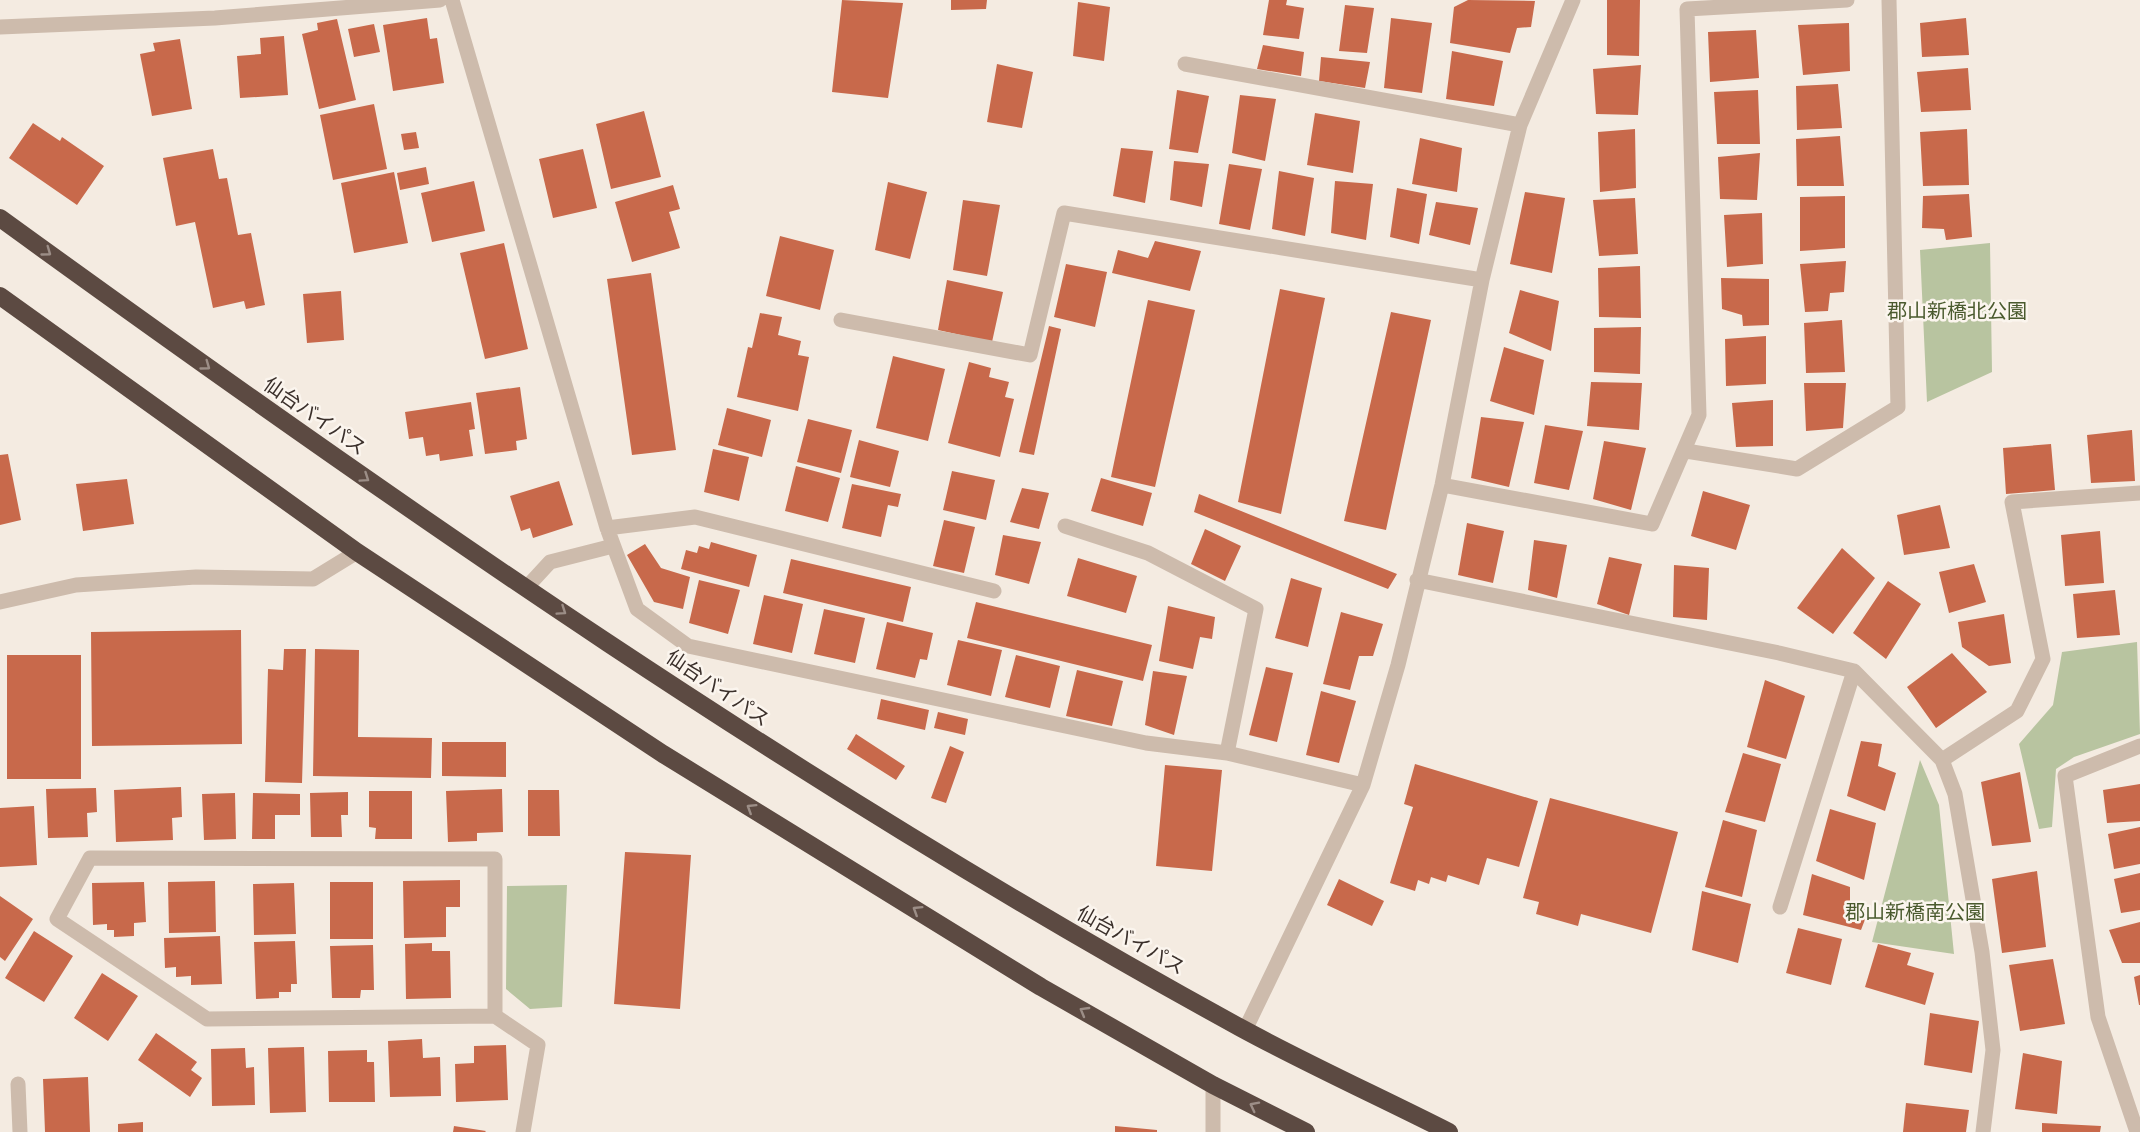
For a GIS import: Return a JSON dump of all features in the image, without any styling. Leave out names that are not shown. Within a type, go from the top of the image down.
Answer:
[{"type":"highway","name":"仙台バイパス","points":[[0,218],[322,449],[769,748],[1057,924],[1245,1030],[1449,1132]]},
{"type":"highway","points":[[0,296],[357,552],[684,766],[1041,987],[1213,1085],[1306,1132]]},
{"type":"street","points":[[0,27],[215,18],[440,0]]},
{"type":"street","points":[[452,0],[607,528],[638,609],[688,646],[1146,743],[1227,753],[1363,785]]},
{"type":"street","points":[[1245,1030],[1363,785],[1398,665],[1442,485],[1482,280],[1520,125],[1573,0]]},
{"type":"street","points":[[1442,485],[1652,524],[1700,415],[1687,9],[1847,0]]},
{"type":"street","points":[[1686,451],[1797,469],[1898,407],[1889,0]]},
{"type":"street","points":[[1185,64],[1520,125]]},
{"type":"street","points":[[841,320],[1030,355],[1064,213],[1482,280]]},
{"type":"street","points":[[1942,760],[2017,711],[2043,659],[2012,502],[2140,493]]},
{"type":"street","points":[[607,528],[695,517],[994,591]]},
{"type":"street","points":[[1065,526],[1148,553],[1256,609],[1227,753]]},
{"type":"street","points":[[527,587],[550,561],[613,546]]},
{"type":"street","points":[[0,602],[76,585],[196,577],[313,579],[357,552]]},
{"type":"street","points":[[1417,580],[1779,653],[1854,671],[1942,760],[1955,794],[1987,996],[1993,1050],[1983,1132]]},
{"type":"street","points":[[1780,907],[1854,671]]},
{"type":"street","points":[[2137,1132],[2098,1017],[2065,776],[2140,746]]},
{"type":"street","points":[[495,1016],[495,859],[90,858],[57,919],[207,1019],[495,1016],[538,1045],[523,1132]]},
{"type":"street","points":[[18,1084],[20,1132]]},
{"type":"street","points":[[1213,1085],[1213,1132]]},
{"type":"green space","name":"郡山新橋北公園","points":[[1990,243],[1992,372],[1927,402],[1920,250]]},
{"type":"green space","points":[[2137,642],[2140,734],[2074,757],[2056,769],[2052,827],[2039,829],[2019,744],[2053,705],[2062,652]]},
{"type":"green space","name":"郡山新橋南公園","points":[[1920,760],[1939,805],[1954,954],[1872,942]]},
{"type":"green space","points":[[567,885],[562,1007],[530,1009],[506,989],[507,886]]},
{"type":"building","points":[[842,0],[903,3],[888,98],[832,92]]},
{"type":"building","points":[[951,0],[987,0],[986,9],[951,10]]},
{"type":"building","points":[[1269,0],[1287,0],[1286,5],[1304,8],[1299,39],[1263,35]]},
{"type":"building","points":[[1468,0],[1535,1],[1531,27],[1517,28],[1510,53],[1450,43],[1454,7]]},
{"type":"building","points":[[1607,0],[1640,0],[1639,56],[1607,55]]},
{"type":"building","points":[[1078,2],[1110,7],[1104,61],[1073,56]]},
{"type":"building","points":[[1345,5],[1374,8],[1367,53],[1339,51]]},
{"type":"building","points":[[427,18],[430,39],[437,38],[444,83],[393,91],[383,25]]},
{"type":"building","points":[[1391,18],[1432,23],[1422,93],[1384,88]]},
{"type":"building","points":[[1966,18],[1969,55],[1922,57],[1920,23]]},
{"type":"building","points":[[337,19],[356,100],[319,109],[302,34],[318,30],[317,23]]},
{"type":"building","points":[[1849,23],[1850,71],[1803,75],[1798,25]]},
{"type":"building","points":[[374,24],[380,52],[354,57],[348,29]]},
{"type":"building","points":[[1756,30],[1759,78],[1710,82],[1708,32]]},
{"type":"building","points":[[284,36],[288,95],[240,98],[237,56],[261,54],[260,38]]},
{"type":"building","points":[[180,39],[192,109],[152,116],[140,54],[155,51],[153,43]]},
{"type":"building","points":[[1263,45],[1304,52],[1301,76],[1257,69]]},
{"type":"building","points":[[1452,51],[1503,61],[1494,106],[1446,99]]},
{"type":"building","points":[[1321,57],[1370,62],[1365,88],[1319,81]]},
{"type":"building","points":[[997,64],[1033,72],[1022,128],[987,122]]},
{"type":"building","points":[[1641,65],[1638,115],[1596,114],[1593,69]]},
{"type":"building","points":[[1968,68],[1971,110],[1921,112],[1917,72]]},
{"type":"building","points":[[1838,84],[1842,128],[1797,130],[1796,86]]},
{"type":"building","points":[[1177,90],[1209,96],[1198,153],[1169,149]]},
{"type":"building","points":[[1758,90],[1760,144],[1717,144],[1714,92]]},
{"type":"building","points":[[1240,95],[1276,99],[1265,161],[1232,153]]},
{"type":"building","points":[[374,104],[387,169],[333,180],[320,115]]},
{"type":"building","points":[[644,111],[661,177],[611,189],[596,124]]},
{"type":"building","points":[[1315,113],[1360,121],[1353,173],[1307,165]]},
{"type":"building","points":[[33,123],[60,141],[62,137],[104,166],[77,205],[9,158]]},
{"type":"building","points":[[1635,129],[1636,188],[1600,192],[1598,132]]},
{"type":"building","points":[[1967,129],[1969,185],[1923,186],[1920,132]]},
{"type":"building","points":[[416,132],[419,148],[404,150],[401,134]]},
{"type":"building","points":[[1840,136],[1844,186],[1797,186],[1796,139]]},
{"type":"building","points":[[1420,138],[1462,148],[1457,192],[1412,184]]},
{"type":"building","points":[[1121,148],[1153,151],[1145,203],[1113,196]]},
{"type":"building","points":[[213,149],[219,179],[227,178],[238,235],[251,233],[265,305],[246,309],[244,301],[213,308],[195,222],[176,226],[163,158]]},
{"type":"building","points":[[583,149],[597,208],[553,218],[539,159]]},
{"type":"building","points":[[1760,153],[1757,200],[1720,199],[1718,157]]},
{"type":"building","points":[[1174,161],[1209,164],[1202,207],[1170,200]]},
{"type":"building","points":[[1229,164],[1262,169],[1250,230],[1219,224]]},
{"type":"building","points":[[426,167],[429,184],[400,190],[397,173]]},
{"type":"building","points":[[1279,171],[1314,178],[1305,236],[1272,229]]},
{"type":"building","points":[[394,172],[408,243],[354,253],[341,183]]},
{"type":"building","points":[[474,181],[485,231],[432,242],[421,193]]},
{"type":"building","points":[[1335,181],[1373,184],[1366,240],[1331,233]]},
{"type":"building","points":[[888,182],[927,192],[910,259],[875,250]]},
{"type":"building","points":[[673,185],[680,209],[669,212],[680,248],[632,262],[615,202]]},
{"type":"building","points":[[1397,188],[1427,194],[1419,244],[1390,237]]},
{"type":"building","points":[[1525,192],[1565,198],[1552,273],[1510,264]]},
{"type":"building","points":[[1969,194],[1972,237],[1946,240],[1944,229],[1922,228],[1923,196]]},
{"type":"building","points":[[1845,196],[1845,248],[1800,251],[1800,197]]},
{"type":"building","points":[[1635,198],[1638,254],[1599,256],[1593,200]]},
{"type":"building","points":[[963,200],[1000,205],[987,276],[953,270]]},
{"type":"building","points":[[1436,202],[1478,208],[1470,245],[1429,235]]},
{"type":"building","points":[[1762,213],[1763,264],[1727,267],[1724,215]]},
{"type":"building","points":[[780,236],[834,250],[820,310],[766,296]]},
{"type":"building","points":[[1155,241],[1201,251],[1190,291],[1112,273],[1118,250],[1148,258]]},
{"type":"building","points":[[504,243],[528,349],[485,359],[460,253]]},
{"type":"building","points":[[1846,261],[1844,292],[1830,293],[1828,311],[1805,312],[1800,264]]},
{"type":"building","points":[[1066,264],[1107,272],[1095,327],[1054,317]]},
{"type":"building","points":[[1640,266],[1641,318],[1599,317],[1598,268]]},
{"type":"building","points":[[651,273],[676,450],[632,455],[607,279]]},
{"type":"building","points":[[1721,278],[1769,279],[1769,325],[1743,326],[1742,315],[1722,309]]},
{"type":"building","points":[[947,280],[1003,292],[992,342],[938,330]]},
{"type":"building","points":[[1280,289],[1325,298],[1281,514],[1238,502]]},
{"type":"building","points":[[1520,290],[1559,301],[1551,351],[1509,333]]},
{"type":"building","points":[[341,291],[344,340],[307,343],[303,294]]},
{"type":"building","points":[[1148,300],[1195,310],[1155,487],[1111,477]]},
{"type":"building","points":[[1391,312],[1431,320],[1386,530],[1344,521]]},
{"type":"building","points":[[760,313],[782,317],[778,335],[801,341],[798,355],[809,357],[798,411],[737,397],[748,347],[752,348]]},
{"type":"building","points":[[1842,320],[1845,372],[1806,373],[1804,323]]},
{"type":"building","points":[[1049,326],[1061,329],[1034,455],[1019,452]]},
{"type":"building","points":[[1641,327],[1640,374],[1594,372],[1594,328]]},
{"type":"building","points":[[1766,336],[1766,384],[1726,386],[1725,339]]},
{"type":"building","points":[[1504,347],[1544,360],[1534,415],[1490,401]]},
{"type":"building","points":[[893,356],[945,369],[928,441],[876,428]]},
{"type":"building","points":[[969,362],[991,368],[989,377],[1009,382],[1005,397],[1014,399],[1000,457],[948,443]]},
{"type":"building","points":[[1591,382],[1642,383],[1639,430],[1587,426]]},
{"type":"building","points":[[1804,383],[1846,383],[1843,428],[1806,431]]},
{"type":"building","points":[[520,387],[527,439],[516,441],[517,450],[485,454],[476,393]]},
{"type":"building","points":[[1773,400],[1773,446],[1736,447],[1732,403]]},
{"type":"building","points":[[471,402],[475,429],[469,430],[473,456],[440,461],[439,454],[426,456],[423,437],[409,439],[405,412]]},
{"type":"building","points":[[727,408],[771,420],[762,457],[718,445]]},
{"type":"building","points":[[1481,417],[1524,422],[1509,487],[1471,478]]},
{"type":"building","points":[[808,419],[852,430],[841,473],[797,462]]},
{"type":"building","points":[[1545,425],[1583,431],[1569,490],[1534,483]]},
{"type":"building","points":[[2132,430],[2135,481],[2091,483],[2087,435]]},
{"type":"building","points":[[859,440],[899,451],[890,487],[850,477]]},
{"type":"building","points":[[1604,441],[1646,448],[1631,510],[1593,499]]},
{"type":"building","points":[[2051,444],[2055,490],[2006,494],[2003,448]]},
{"type":"building","points":[[713,449],[749,457],[739,501],[704,492]]},
{"type":"building","points":[[8,454],[21,520],[0,525],[0,455]]},
{"type":"building","points":[[796,466],[840,478],[828,522],[785,511]]},
{"type":"building","points":[[952,471],[995,480],[986,520],[943,510]]},
{"type":"building","points":[[1101,478],[1152,493],[1143,526],[1091,511]]},
{"type":"building","points":[[127,479],[134,524],[83,531],[76,484]]},
{"type":"building","points":[[559,481],[573,525],[533,538],[530,528],[521,531],[510,496]]},
{"type":"building","points":[[852,484],[901,494],[898,507],[888,505],[881,537],[842,528]]},
{"type":"building","points":[[1022,488],[1049,493],[1039,529],[1010,522]]},
{"type":"building","points":[[1703,491],[1750,505],[1736,550],[1691,536]]},
{"type":"building","points":[[1199,494],[1397,574],[1388,589],[1194,512]]},
{"type":"building","points":[[1940,505],[1950,548],[1904,555],[1897,515]]},
{"type":"building","points":[[944,520],[975,527],[964,573],[933,566]]},
{"type":"building","points":[[1467,523],[1504,531],[1493,583],[1458,575]]},
{"type":"building","points":[[1205,529],[1241,546],[1225,581],[1191,564]]},
{"type":"building","points":[[2100,531],[2104,583],[2065,586],[2061,535]]},
{"type":"building","points":[[1003,535],[1041,542],[1029,584],[995,575]]},
{"type":"building","points":[[1534,540],[1567,545],[1557,598],[1528,590]]},
{"type":"building","points":[[711,542],[757,555],[749,587],[681,569],[686,550],[697,553],[699,546],[709,549]]},
{"type":"building","points":[[645,544],[661,568],[690,577],[683,609],[654,602],[627,555]]},
{"type":"building","points":[[1842,548],[1875,578],[1833,634],[1797,608]]},
{"type":"building","points":[[1609,557],[1642,564],[1629,615],[1597,604]]},
{"type":"building","points":[[1078,558],[1137,576],[1126,613],[1067,596]]},
{"type":"building","points":[[791,559],[911,587],[903,622],[783,593]]},
{"type":"building","points":[[1974,564],[1986,602],[1949,613],[1939,572]]},
{"type":"building","points":[[1674,565],[1709,568],[1707,620],[1673,617]]},
{"type":"building","points":[[1291,578],[1322,588],[1308,647],[1275,638]]},
{"type":"building","points":[[699,580],[740,590],[728,634],[689,623]]},
{"type":"building","points":[[1888,581],[1921,604],[1886,659],[1853,633]]},
{"type":"building","points":[[2115,590],[2120,635],[2077,638],[2073,594]]},
{"type":"building","points":[[764,595],[803,604],[792,653],[753,644]]},
{"type":"building","points":[[976,602],[1152,645],[1143,681],[967,638]]},
{"type":"building","points":[[1168,606],[1215,617],[1212,639],[1200,637],[1193,669],[1159,661]]},
{"type":"building","points":[[824,609],[865,618],[855,663],[814,654]]},
{"type":"building","points":[[1341,612],[1383,624],[1373,656],[1359,656],[1350,690],[1323,684]]},
{"type":"building","points":[[2004,614],[2011,663],[1989,666],[1962,647],[1958,622]]},
{"type":"building","points":[[887,622],[933,633],[927,660],[920,659],[915,678],[876,669]]},
{"type":"building","points":[[241,630],[242,744],[92,746],[91,632]]},
{"type":"building","points":[[958,640],[1002,650],[991,696],[947,685]]},
{"type":"building","points":[[284,649],[306,649],[302,783],[265,782],[268,669],[283,670]]},
{"type":"building","points":[[315,649],[359,650],[358,737],[432,738],[431,778],[313,776]]},
{"type":"building","points":[[1952,653],[1987,692],[1936,728],[1907,687]]},
{"type":"building","points":[[7,655],[81,655],[81,779],[7,779]]},
{"type":"building","points":[[1016,655],[1060,666],[1050,708],[1005,697]]},
{"type":"building","points":[[1266,667],[1293,673],[1277,742],[1249,735]]},
{"type":"building","points":[[1077,670],[1123,681],[1112,726],[1066,716]]},
{"type":"building","points":[[1153,671],[1187,676],[1174,735],[1145,725]]},
{"type":"building","points":[[1765,680],[1805,696],[1786,759],[1747,747]]},
{"type":"building","points":[[1321,691],[1356,701],[1339,763],[1306,755]]},
{"type":"building","points":[[881,699],[929,710],[925,730],[877,719]]},
{"type":"building","points":[[938,712],[968,719],[965,735],[934,728]]},
{"type":"building","points":[[856,734],[905,766],[896,780],[847,749]]},
{"type":"building","points":[[1861,741],[1882,744],[1878,766],[1896,773],[1885,811],[1847,796]]},
{"type":"building","points":[[442,742],[506,742],[506,777],[442,776]]},
{"type":"building","points":[[950,746],[964,752],[946,803],[931,798]]},
{"type":"building","points":[[1743,753],[1781,764],[1765,822],[1725,812]]},
{"type":"building","points":[[1415,764],[1538,801],[1519,867],[1487,858],[1479,885],[1448,875],[1446,882],[1431,877],[1429,884],[1418,880],[1415,891],[1390,883],[1413,807],[1404,804]]},
{"type":"building","points":[[1165,765],[1222,770],[1212,871],[1156,866]]},
{"type":"building","points":[[2020,772],[2031,842],[1992,846],[1981,782]]},
{"type":"building","points":[[2140,784],[2140,821],[2107,823],[2103,790]]},
{"type":"building","points":[[181,787],[182,817],[172,818],[173,840],[116,842],[114,790]]},
{"type":"building","points":[[96,788],[97,812],[87,813],[88,837],[48,838],[46,789]]},
{"type":"building","points":[[502,789],[503,832],[477,833],[477,841],[448,842],[446,791]]},
{"type":"building","points":[[528,790],[559,790],[560,836],[528,836]]},
{"type":"building","points":[[369,791],[412,791],[412,839],[375,839],[376,828],[369,827]]},
{"type":"building","points":[[348,792],[348,815],[341,815],[342,837],[311,837],[310,793]]},
{"type":"building","points":[[235,793],[236,839],[204,840],[202,794]]},
{"type":"building","points":[[253,793],[300,794],[300,815],[275,815],[275,839],[252,839]]},
{"type":"building","points":[[1550,798],[1678,832],[1651,933],[1581,914],[1578,926],[1536,914],[1539,902],[1523,898]]},
{"type":"building","points":[[34,806],[37,865],[0,867],[0,808]]},
{"type":"building","points":[[1830,809],[1876,823],[1864,880],[1816,861]]},
{"type":"building","points":[[1723,820],[1757,830],[1742,897],[1705,887]]},
{"type":"building","points":[[2140,827],[2140,864],[2114,869],[2108,834]]},
{"type":"building","points":[[625,852],[691,855],[680,1009],[614,1004]]},
{"type":"building","points":[[2037,871],[2046,947],[2002,953],[1992,879]]},
{"type":"building","points":[[2140,873],[2140,910],[2121,913],[2114,879]]},
{"type":"building","points":[[1812,874],[1850,887],[1850,902],[1869,909],[1861,930],[1803,915]]},
{"type":"building","points":[[1339,879],[1384,901],[1372,926],[1327,905]]},
{"type":"building","points":[[460,880],[460,907],[446,907],[446,937],[404,938],[403,881]]},
{"type":"building","points":[[215,881],[216,932],[169,933],[168,882]]},
{"type":"building","points":[[144,882],[146,922],[134,923],[134,936],[114,937],[114,930],[107,930],[107,924],[93,925],[92,883]]},
{"type":"building","points":[[330,882],[373,882],[373,939],[330,939]]},
{"type":"building","points":[[294,883],[296,934],[254,935],[253,884]]},
{"type":"building","points":[[1702,891],[1751,904],[1738,963],[1692,950]]},
{"type":"building","points":[[0,896],[33,919],[5,961],[0,957]]},
{"type":"building","points":[[2140,922],[2140,963],[2122,963],[2109,930]]},
{"type":"building","points":[[1798,928],[1842,939],[1831,985],[1786,973]]},
{"type":"building","points":[[34,931],[73,956],[44,1002],[5,978]]},
{"type":"building","points":[[220,936],[222,984],[191,985],[191,976],[176,977],[176,967],[165,968],[164,938]]},
{"type":"building","points":[[295,941],[297,984],[291,984],[291,992],[279,992],[279,998],[256,999],[254,942]]},
{"type":"building","points":[[432,943],[432,951],[450,951],[451,998],[406,999],[405,944]]},
{"type":"building","points":[[1878,944],[1911,953],[1907,965],[1934,973],[1925,1005],[1865,987]]},
{"type":"building","points":[[373,945],[374,990],[361,990],[360,998],[332,998],[330,946]]},
{"type":"building","points":[[2053,959],[2065,1024],[2020,1031],[2009,965]]},
{"type":"building","points":[[102,973],[138,996],[108,1041],[74,1018]]},
{"type":"building","points":[[2140,975],[2140,1005],[2139,1005],[2134,977]]},
{"type":"building","points":[[1930,1013],[1979,1021],[1972,1073],[1924,1065]]},
{"type":"building","points":[[156,1033],[197,1062],[191,1070],[202,1078],[190,1097],[138,1060]]},
{"type":"building","points":[[422,1039],[423,1058],[440,1057],[441,1096],[390,1097],[388,1041]]},
{"type":"building","points":[[506,1045],[508,1100],[456,1102],[455,1064],[474,1063],[474,1046]]},
{"type":"building","points":[[304,1047],[306,1112],[270,1113],[268,1048]]},
{"type":"building","points":[[245,1048],[246,1068],[254,1067],[255,1105],[212,1106],[211,1049]]},
{"type":"building","points":[[367,1050],[367,1062],[374,1062],[375,1102],[329,1102],[328,1051]]},
{"type":"building","points":[[2023,1053],[2062,1061],[2057,1114],[2015,1109]]},
{"type":"building","points":[[88,1077],[90,1132],[45,1132],[43,1079]]},
{"type":"building","points":[[1906,1103],[1969,1110],[1966,1132],[1903,1132]]},
{"type":"building","points":[[143,1122],[143,1132],[118,1132],[118,1124]]},
{"type":"building","points":[[2042,1123],[2101,1126],[2100,1132],[2042,1132]]},
{"type":"building","points":[[454,1126],[486,1131],[453,1132]]},
{"type":"building","points":[[1115,1126],[1157,1130],[1157,1132],[1115,1132]]}]
